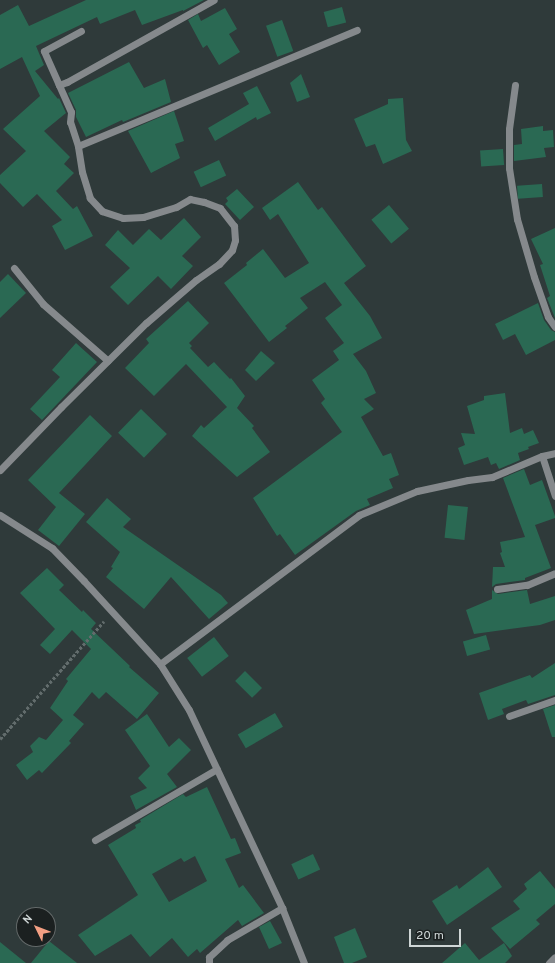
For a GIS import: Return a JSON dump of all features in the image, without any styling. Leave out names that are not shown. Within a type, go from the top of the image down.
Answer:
[{"type":"street","points":[[59,85],[67,82],[214,0]]},
{"type":"street","points":[[78,146],[357,30]]},
{"type":"street","points":[[0,470],[146,323],[196,280],[219,264],[232,250],[235,240],[234,226],[220,208],[204,202],[190,199],[176,207],[143,217],[123,218],[102,211],[90,198],[82,172],[78,146],[70,122],[71,112],[44,51],[81,31]]},
{"type":"street","points":[[515,85],[508,129],[509,168],[516,212],[534,277],[548,317],[555,327]]},
{"type":"street","points":[[14,268],[44,304],[108,361]]},
{"type":"street","points":[[160,664],[359,515],[417,491],[468,480],[492,477],[542,456],[555,453]]},
{"type":"street","points":[[542,456],[555,496]]},
{"type":"street","points":[[0,515],[52,548],[160,664],[189,710],[282,908],[304,963]]},
{"type":"street","points":[[496,590],[527,585],[555,573]]},
{"type":"street","points":[[509,716],[555,700]]},
{"type":"street","points":[[95,840],[217,769]]},
{"type":"street","points":[[209,963],[209,957],[227,940],[282,908]]},
{"type":"street","points":[[549,963],[555,957]]},
{"type":"path","points":[[0,739],[113,612]]},
{"type":"building","points":[[86,0],[204,0],[183,11],[142,25],[135,10],[100,24],[97,17],[36,46],[44,65],[35,71],[58,99],[59,98],[66,113],[44,131],[70,157],[64,164],[74,173],[56,191],[73,209],[77,206],[93,236],[65,250],[52,226],[62,220],[37,194],[23,207],[0,183],[0,175],[26,151],[3,129],[40,96],[22,57],[0,69],[0,15],[18,5],[29,26]]},
{"type":"building","points":[[342,7],[346,22],[328,27],[324,12]]},
{"type":"building","points":[[225,8],[237,29],[229,34],[240,52],[219,65],[207,45],[203,48],[188,20],[198,14],[201,21]]},
{"type":"building","points":[[282,20],[293,51],[277,57],[266,26]]},
{"type":"building","points":[[129,62],[144,88],[165,79],[171,102],[123,122],[122,120],[86,137],[76,117],[76,110],[68,93]]},
{"type":"building","points":[[301,74],[310,97],[297,102],[290,83]]},
{"type":"building","points":[[257,86],[271,113],[257,120],[256,117],[215,141],[208,128],[249,104],[243,93]]},
{"type":"building","points":[[403,98],[406,140],[412,151],[383,164],[375,144],[366,147],[354,119],[388,104],[388,99]]},
{"type":"building","points":[[174,111],[184,141],[175,144],[180,158],[151,173],[128,131]]},
{"type":"building","points":[[543,126],[543,131],[553,130],[554,147],[544,148],[546,157],[514,161],[514,145],[522,144],[521,129]]},
{"type":"building","points":[[503,149],[504,165],[481,167],[480,151]]},
{"type":"building","points":[[219,160],[226,175],[201,187],[194,172]]},
{"type":"building","points":[[298,182],[318,210],[322,207],[366,266],[344,283],[370,316],[382,338],[353,354],[366,371],[376,393],[364,399],[374,409],[361,417],[383,456],[391,453],[399,475],[389,479],[393,488],[367,499],[370,505],[356,511],[295,555],[280,534],[277,536],[253,498],[342,432],[321,403],[325,399],[312,380],[339,360],[333,351],[344,343],[325,318],[342,305],[325,282],[300,298],[308,308],[285,326],[287,328],[269,342],[224,283],[247,265],[246,263],[263,249],[285,278],[309,263],[278,214],[270,220],[262,208]]},
{"type":"building","points":[[542,184],[543,197],[518,199],[517,186]]},
{"type":"building","points":[[237,189],[254,207],[240,220],[225,204],[228,201],[226,198]]},
{"type":"building","points":[[389,205],[409,229],[391,244],[371,220]]},
{"type":"building","points":[[184,218],[201,237],[182,256],[193,266],[171,289],[158,276],[128,305],[110,287],[130,268],[105,245],[118,230],[133,245],[149,229],[161,240]]},
{"type":"building","points":[[555,228],[555,318],[547,298],[550,296],[540,265],[543,264],[531,239]]},
{"type":"building","points":[[8,274],[26,293],[0,318],[0,282]]},
{"type":"building","points":[[188,301],[209,323],[189,343],[192,346],[190,348],[208,367],[214,362],[230,379],[231,378],[245,396],[237,408],[254,426],[252,428],[270,452],[237,477],[192,436],[201,425],[204,428],[227,407],[186,364],[154,396],[125,368],[149,343],[146,339]]},
{"type":"building","points":[[538,303],[544,320],[551,330],[555,332],[555,340],[526,355],[515,334],[503,340],[495,324]]},
{"type":"building","points":[[76,343],[97,362],[42,420],[30,409],[60,377],[52,370]]},
{"type":"building","points":[[261,351],[275,363],[256,381],[245,370]]},
{"type":"building","points":[[505,393],[510,433],[522,428],[524,434],[533,430],[539,443],[518,453],[520,460],[499,469],[496,463],[491,465],[488,457],[464,465],[458,448],[465,445],[461,433],[475,434],[467,406],[484,400],[484,396]]},
{"type":"building","points":[[141,409],[167,434],[144,458],[118,433]]},
{"type":"building","points":[[90,415],[112,436],[59,493],[85,514],[59,546],[38,530],[56,507],[28,480]]},
{"type":"building","points":[[524,469],[530,485],[542,480],[555,516],[555,518],[535,525],[551,568],[525,578],[525,580],[496,584],[492,587],[493,567],[505,567],[500,553],[502,552],[500,542],[525,537],[503,478]]},
{"type":"building","points":[[107,498],[131,519],[123,527],[221,595],[228,603],[209,619],[171,577],[144,609],[106,577],[113,568],[111,567],[120,552],[86,522]]},
{"type":"building","points":[[448,505],[468,507],[464,540],[445,538]]},
{"type":"building","points":[[47,568],[64,585],[59,590],[96,623],[91,629],[130,666],[129,667],[159,693],[137,719],[106,692],[99,699],[92,692],[73,715],[84,724],[69,741],[71,743],[42,773],[39,770],[27,780],[16,765],[33,752],[30,746],[39,737],[46,740],[63,720],[50,708],[68,681],[66,679],[91,649],[72,630],[50,654],[40,645],[55,629],[20,593]]},
{"type":"building","points":[[492,590],[498,594],[527,590],[530,604],[555,596],[555,620],[540,625],[474,634],[466,610],[492,599]]},
{"type":"building","points":[[486,635],[490,649],[467,656],[463,642]]},
{"type":"building","points":[[214,637],[229,656],[202,677],[187,658]]},
{"type":"building","points":[[555,663],[555,695],[528,704],[526,700],[502,709],[504,714],[488,720],[479,693],[530,675],[532,678]]},
{"type":"building","points":[[245,671],[262,688],[252,698],[235,681]]},
{"type":"building","points":[[555,705],[555,737],[552,737],[543,709]]},
{"type":"building","points":[[275,713],[283,727],[246,748],[238,734]]},
{"type":"building","points":[[147,714],[169,747],[179,738],[191,750],[167,774],[177,787],[136,810],[130,796],[147,788],[138,778],[150,766],[125,730]]},
{"type":"building","points":[[207,787],[231,839],[235,838],[241,853],[225,859],[239,888],[243,885],[264,913],[242,926],[238,920],[200,953],[197,949],[188,957],[172,938],[150,957],[131,934],[95,956],[78,935],[138,895],[108,845],[136,828],[135,825],[141,822],[140,820],[183,794],[186,797]],"holes":[[[195,856],[207,881],[169,902],[152,874],[181,858],[184,862]]]},
{"type":"building","points":[[313,854],[320,869],[298,880],[291,864]]},
{"type":"building","points":[[488,867],[502,887],[447,925],[432,901],[457,885],[459,889]]},
{"type":"building","points":[[540,871],[555,889],[555,904],[536,920],[540,924],[510,949],[491,928],[520,909],[513,901],[527,889],[524,884]]},
{"type":"building","points":[[270,921],[282,943],[269,949],[259,927]]},
{"type":"building","points":[[355,928],[367,957],[352,963],[344,963],[334,937]]},
{"type":"building","points":[[0,942],[26,963],[0,963]]},
{"type":"building","points":[[465,943],[479,960],[504,943],[512,956],[505,963],[442,963]]},
{"type":"building","points":[[56,946],[77,963],[31,963],[44,947]]}]
